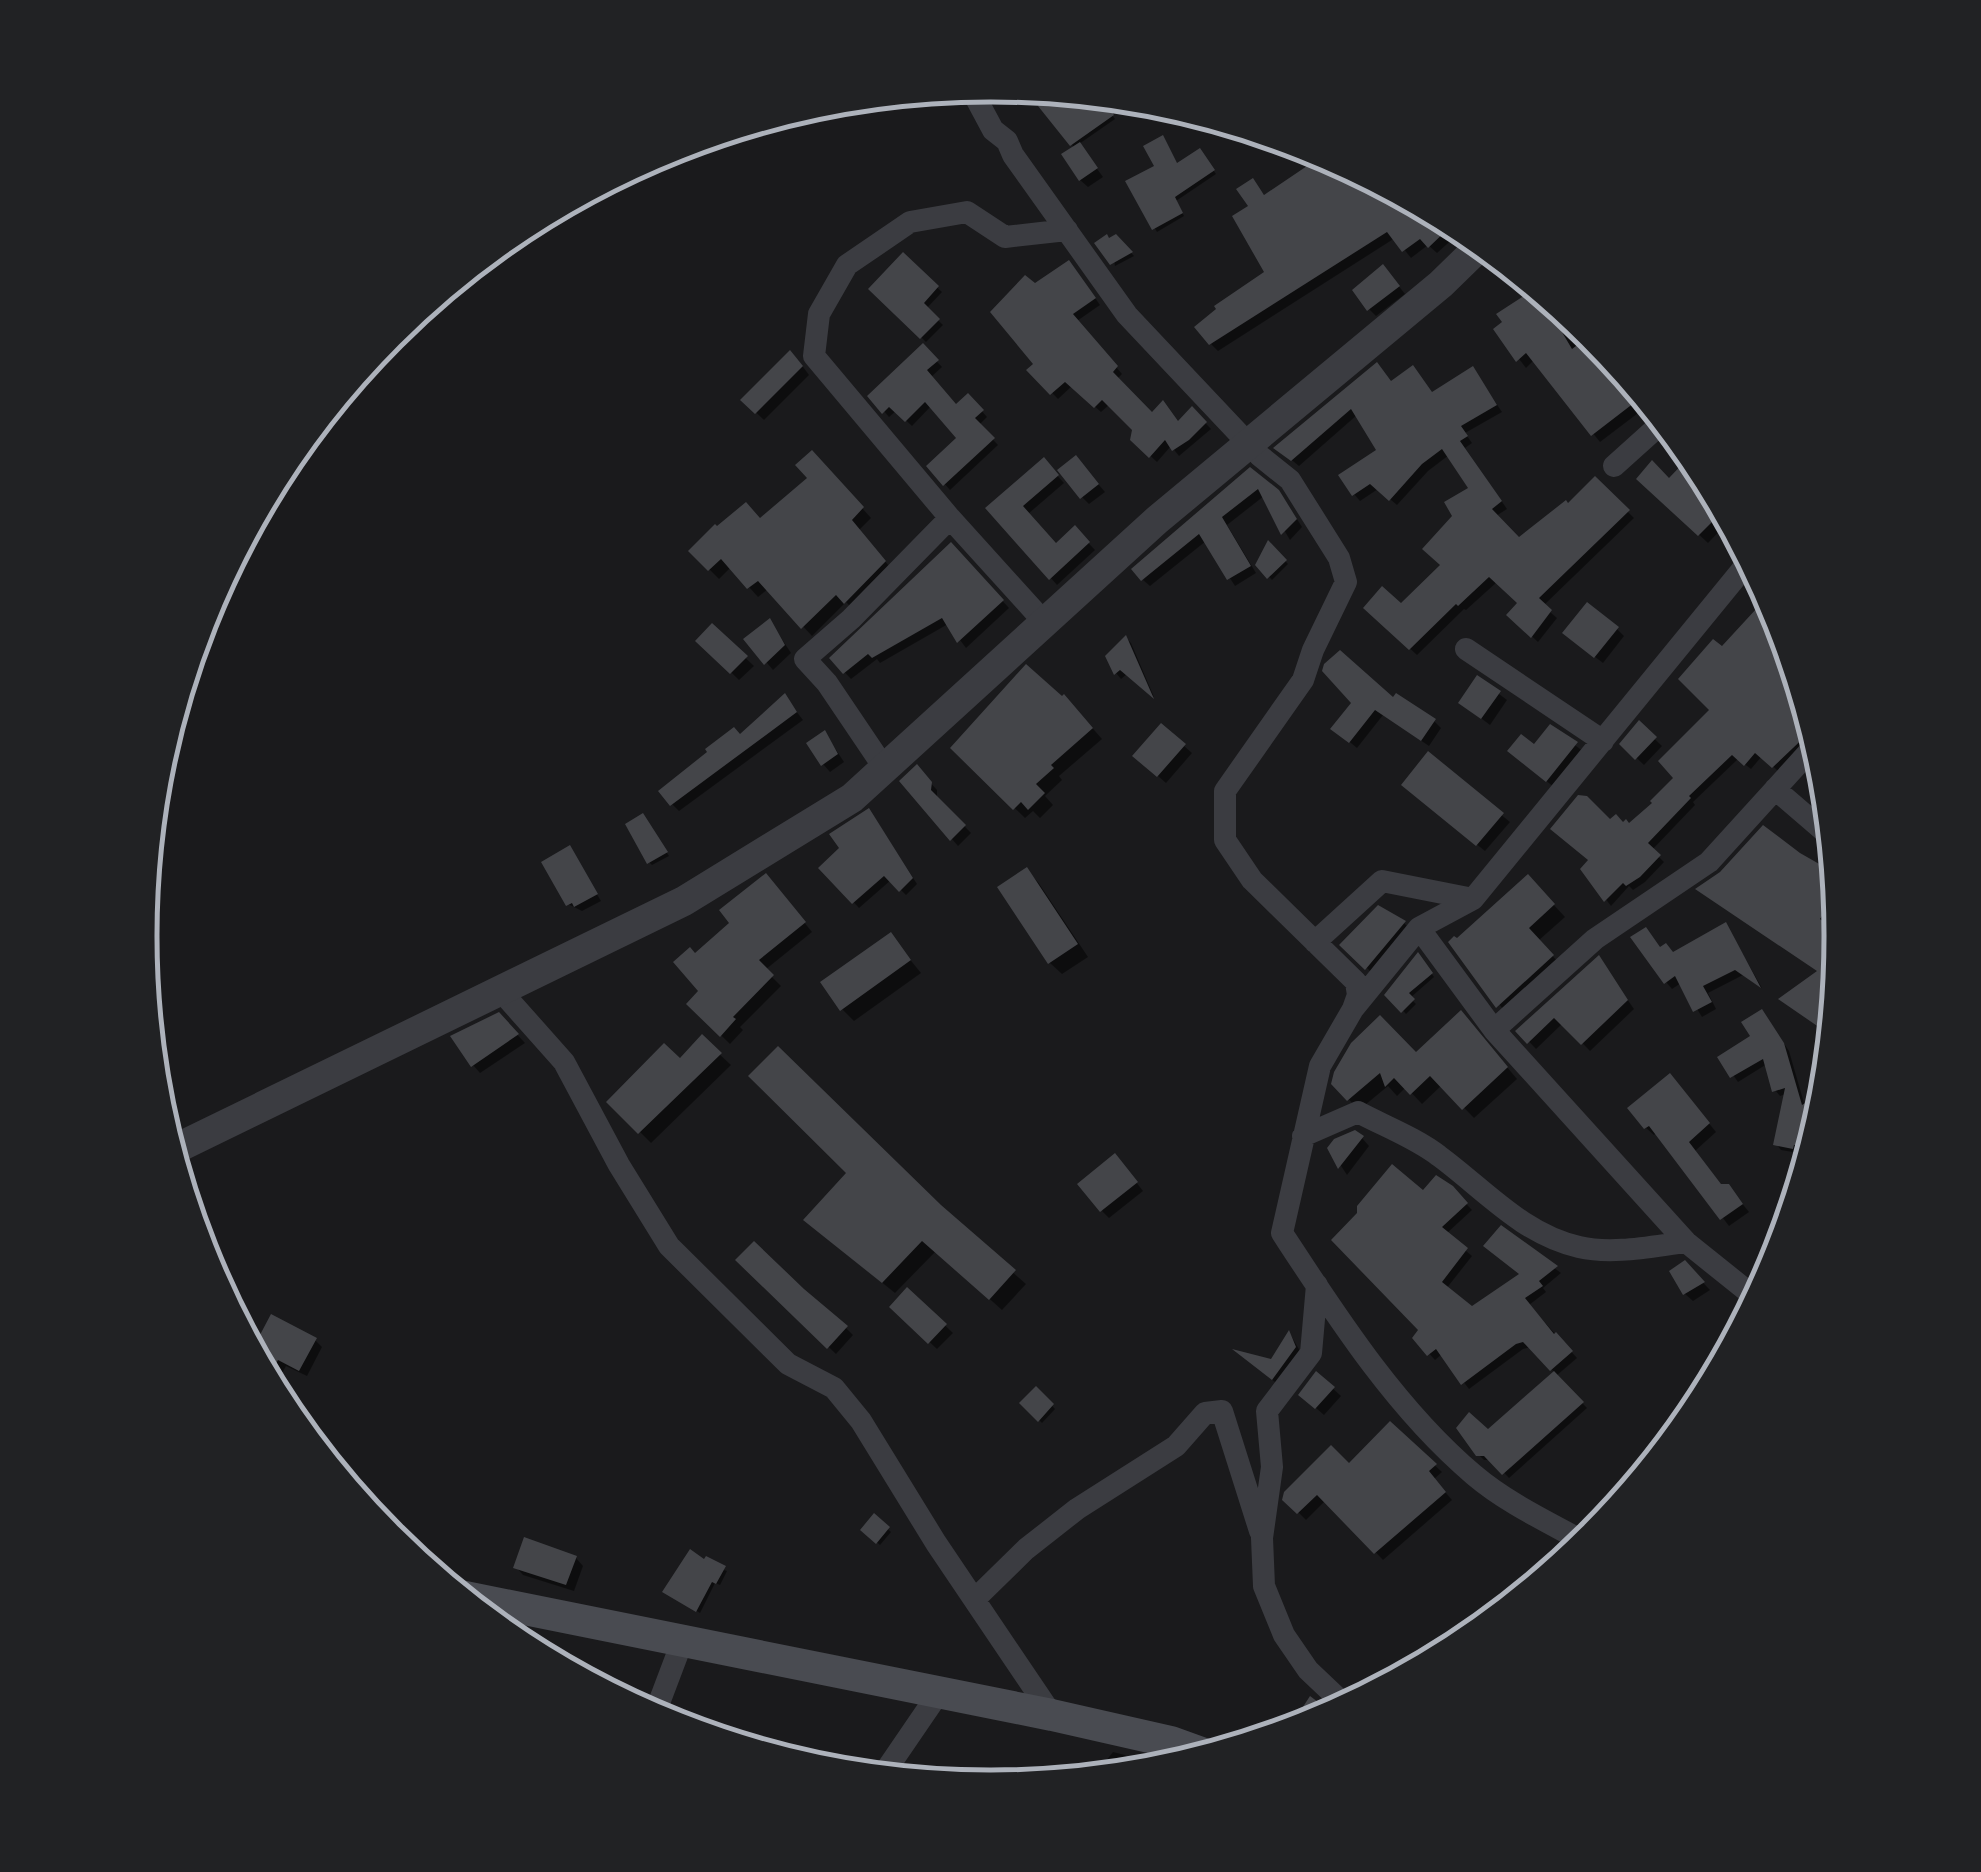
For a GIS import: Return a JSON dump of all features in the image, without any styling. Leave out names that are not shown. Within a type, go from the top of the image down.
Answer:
[{"type":"main road","points":[[490,1602],[1052,1715],[1183,1746]]},
{"type":"street","points":[[978,102],[993,130],[1007,141],[1126,314],[1260,456],[1290,480],[1338,558],[1346,582],[1303,680],[1225,791],[1225,840],[1252,880],[1356,982],[1358,995],[1353,1009]]},
{"type":"street","points":[[1045,623],[950,518],[814,356],[819,314],[848,265],[910,222],[968,212],[1006,237],[1066,230]]},
{"type":"street","points":[[183,1145],[684,902],[852,798],[1157,520],[1442,284],[1471,255]]},
{"type":"street","points":[[1614,466],[1653,431]]},
{"type":"street","points":[[886,768],[805,659],[851,619],[950,518]]},
{"type":"street","points":[[1570,1534],[1475,1476],[1410,1412],[1316,1286],[1282,1232],[1320,1066],[1353,1009],[1419,928],[1472,898],[1740,572]]},
{"type":"street","points":[[1466,649],[1603,741]]},
{"type":"street","points":[[1494,1030],[1595,939],[1709,862],[1804,757]]},
{"type":"street","points":[[1775,790],[1817,825]]},
{"type":"street","points":[[1315,942],[1382,881],[1472,898]]},
{"type":"street","points":[[1419,928],[1494,1030],[1686,1242],[1745,1289]]},
{"type":"street","points":[[500,990],[564,1062],[619,1166],[669,1246],[788,1364],[834,1388],[862,1420],[936,1544],[1052,1715]]},
{"type":"street","points":[[1302,1136],[1358,1112],[1438,1154],[1482,1194],[1532,1228],[1580,1248],[1628,1249],[1686,1242]]},
{"type":"street","points":[[1316,1286],[1310,1352],[1267,1411],[1272,1467],[1262,1538],[1264,1586],[1284,1635],[1308,1670],[1334,1695]]},
{"type":"street","points":[[974,1599],[1026,1549],[1077,1509],[1176,1446],[1204,1413],[1222,1411],[1262,1538]]},
{"type":"street","points":[[660,1701],[682,1642]]},
{"type":"street","points":[[891,1763],[938,1694]]},
{"type":"building","points":[[1038,106],[1099,110],[1114,115],[1070,146]]},
{"type":"building","points":[[1163,135],[1177,163],[1200,148],[1215,170],[1175,197],[1183,213],[1152,230],[1125,181],[1154,166],[1143,146]]},
{"type":"building","points":[[1080,142],[1098,168],[1079,181],[1061,154]]},
{"type":"building","points":[[1307,166],[1359,188],[1441,235],[1428,248],[1420,239],[1402,252],[1387,232],[1209,345],[1194,327],[1216,309],[1214,306],[1264,272],[1232,216],[1248,206],[1236,189],[1253,178],[1264,195]]},
{"type":"building","points":[[1107,234],[1109,238],[1116,234],[1133,252],[1110,265],[1094,243]]},
{"type":"building","points":[[903,252],[939,286],[924,303],[940,319],[920,339],[868,289]]},
{"type":"building","points":[[1069,260],[1096,298],[1073,314],[1118,366],[1113,372],[1152,412],[1163,400],[1178,421],[1192,406],[1207,422],[1172,451],[1165,440],[1149,458],[1130,440],[1132,430],[1102,400],[1094,408],[1065,382],[1050,395],[1026,370],[1033,364],[990,312],[1025,275],[1035,283]]},
{"type":"building","points":[[1383,264],[1400,286],[1367,311],[1352,290]]},
{"type":"building","points":[[1524,296],[1559,327],[1572,349],[1580,347],[1632,404],[1591,436],[1526,353],[1516,362],[1493,329],[1502,322],[1496,314]]},
{"type":"building","points":[[923,343],[939,360],[927,370],[956,404],[968,393],[984,410],[975,418],[995,438],[943,486],[926,466],[956,438],[925,402],[905,422],[889,407],[882,414],[867,396]]},
{"type":"building","points":[[790,350],[803,366],[755,414],[740,400]]},
{"type":"building","points":[[1377,362],[1391,381],[1413,365],[1432,392],[1473,366],[1497,405],[1461,426],[1468,436],[1460,441],[1502,501],[1492,509],[1519,537],[1566,500],[1568,503],[1595,476],[1630,510],[1539,598],[1552,610],[1531,638],[1506,615],[1517,603],[1489,577],[1409,650],[1363,608],[1382,586],[1401,603],[1440,565],[1422,549],[1452,516],[1444,502],[1468,488],[1442,449],[1422,464],[1389,501],[1370,484],[1352,496],[1338,475],[1376,450],[1351,409],[1291,461],[1273,448]]},
{"type":"building","points":[[812,450],[864,507],[852,520],[886,561],[844,604],[836,595],[801,629],[758,581],[747,589],[721,559],[708,571],[688,551],[715,524],[746,502],[760,518],[807,478],[795,465]]},
{"type":"building","points":[[1076,455],[1099,484],[1080,499],[1057,470]]},
{"type":"building","points":[[1044,457],[1059,475],[1023,506],[1056,543],[1075,525],[1090,542],[1049,580],[985,508]]},
{"type":"building","points":[[1652,460],[1669,478],[1680,467],[1713,521],[1698,536],[1636,479]]},
{"type":"building","points":[[1250,467],[1279,490],[1297,519],[1281,535],[1258,489],[1222,517],[1251,566],[1227,580],[1199,534],[1141,581],[1131,569]]},
{"type":"building","points":[[1268,540],[1287,560],[1267,579],[1255,565]]},
{"type":"building","points":[[951,542],[1004,600],[957,643],[942,618],[872,658],[868,654],[843,674],[829,658]]},
{"type":"building","points":[[1587,602],[1619,627],[1594,658],[1562,633]]},
{"type":"building","points":[[1757,608],[1780,668],[1801,741],[1772,768],[1755,753],[1744,766],[1732,755],[1648,843],[1661,855],[1640,877],[1626,886],[1623,883],[1604,902],[1580,869],[1588,860],[1550,829],[1578,795],[1587,796],[1610,819],[1616,814],[1629,823],[1652,803],[1673,778],[1658,761],[1709,710],[1678,679],[1713,639],[1722,646]]},
{"type":"building","points":[[770,618],[785,645],[764,665],[743,639]]},
{"type":"building","points":[[712,623],[748,656],[730,674],[695,641]]},
{"type":"building","points":[[1126,635],[1154,699],[1120,670],[1114,675],[1105,656]]},
{"type":"building","points":[[1340,650],[1393,697],[1396,693],[1436,719],[1421,741],[1375,710],[1349,743],[1330,729],[1351,703],[1322,671],[1324,664]]},
{"type":"building","points":[[1026,664],[1064,694],[1093,728],[1051,765],[1054,768],[1036,784],[1045,793],[1028,810],[1021,802],[1013,810],[950,748]]},
{"type":"building","points":[[1477,675],[1501,691],[1481,719],[1458,703]]},
{"type":"building","points":[[785,693],[797,712],[670,806],[658,791],[734,727],[740,734]]},
{"type":"building","points":[[1639,720],[1657,737],[1635,760],[1619,744]]},
{"type":"building","points":[[1161,723],[1186,744],[1157,777],[1132,756]]},
{"type":"building","points":[[1550,724],[1578,742],[1546,782],[1507,751],[1521,734],[1534,744]]},
{"type":"building","points":[[825,730],[838,754],[821,766],[806,743]]},
{"type":"building","points":[[1428,751],[1504,813],[1476,846],[1401,785]]},
{"type":"building","points":[[917,764],[932,782],[931,790],[966,825],[950,841],[899,781]]},
{"type":"building","points":[[869,808],[913,878],[899,892],[884,876],[852,904],[818,868],[839,848],[829,834]]},
{"type":"building","points":[[643,813],[668,852],[647,864],[625,824]]},
{"type":"building","points":[[1763,825],[1820,865],[1823,914],[1820,919],[1824,936],[1819,1027],[1778,999],[1817,971],[1695,889],[1720,872]]},
{"type":"building","points":[[570,845],[598,894],[574,907],[572,903],[566,906],[541,862]]},
{"type":"building","points":[[1027,867],[1078,944],[1048,964],[997,887]]},
{"type":"building","points":[[766,873],[806,922],[759,960],[774,975],[733,1017],[736,1019],[720,1037],[686,1004],[698,991],[673,962],[690,947],[695,953],[729,923],[719,910]]},
{"type":"building","points":[[1528,874],[1555,904],[1529,928],[1554,955],[1496,1008],[1448,942]]},
{"type":"building","points":[[1378,905],[1406,921],[1365,970],[1339,945]]},
{"type":"building","points":[[1726,922],[1761,988],[1735,970],[1703,986],[1712,1002],[1693,1012],[1675,976],[1664,984],[1630,937],[1646,927],[1660,947],[1666,943],[1673,952]]},
{"type":"building","points":[[891,932],[911,960],[840,1011],[820,982]]},
{"type":"building","points":[[1418,952],[1433,973],[1409,993],[1415,999],[1401,1013],[1384,995]]},
{"type":"building","points":[[1599,955],[1628,1000],[1581,1045],[1554,1018],[1527,1044],[1515,1031]]},
{"type":"building","points":[[1762,1009],[1784,1043],[1802,1105],[1807,1102],[1798,1145],[1793,1149],[1773,1145],[1785,1088],[1772,1092],[1763,1059],[1730,1078],[1717,1057],[1750,1036],[1741,1022]]},
{"type":"building","points":[[1461,1010],[1508,1067],[1462,1110],[1430,1076],[1410,1095],[1394,1078],[1385,1087],[1380,1073],[1347,1101],[1331,1084],[1351,1043],[1380,1015],[1416,1052]]},
{"type":"building","points":[[499,1012],[519,1034],[471,1067],[450,1036]]},
{"type":"building","points":[[702,1034],[722,1053],[638,1134],[606,1102],[664,1043],[680,1058]]},
{"type":"building","points":[[778,1046],[941,1205],[1016,1270],[989,1300],[922,1241],[882,1283],[803,1220],[846,1173],[748,1076]]},
{"type":"building","points":[[1670,1073],[1710,1123],[1689,1142],[1721,1184],[1729,1184],[1743,1204],[1720,1220],[1649,1126],[1644,1129],[1627,1108]]},
{"type":"building","points":[[1355,1130],[1364,1136],[1338,1169],[1327,1148],[1334,1139]]},
{"type":"building","points":[[1115,1153],[1138,1182],[1100,1212],[1077,1184]]},
{"type":"building","points":[[1392,1164],[1423,1190],[1436,1175],[1468,1203],[1442,1227],[1468,1248],[1442,1282],[1472,1306],[1519,1274],[1483,1246],[1501,1225],[1558,1266],[1539,1281],[1543,1286],[1525,1298],[1573,1351],[1550,1371],[1523,1342],[1461,1385],[1436,1349],[1427,1356],[1412,1338],[1418,1330],[1331,1240],[1357,1213],[1357,1206]]},
{"type":"building","points":[[754,1241],[848,1326],[827,1349],[735,1260]]},
{"type":"building","points":[[1685,1260],[1705,1282],[1683,1295],[1669,1271]]},
{"type":"building","points":[[907,1287],[947,1324],[928,1344],[889,1307]]},
{"type":"building","points":[[271,1314],[317,1338],[299,1371],[278,1360],[276,1364],[260,1336]]},
{"type":"building","points":[[1289,1330],[1296,1347],[1272,1380],[1232,1349],[1271,1359]]},
{"type":"building","points":[[1316,1371],[1335,1387],[1315,1409],[1298,1395]]},
{"type":"building","points":[[1554,1371],[1584,1402],[1502,1475],[1484,1456],[1476,1456],[1456,1428],[1469,1412],[1488,1429]]},
{"type":"building","points":[[1036,1386],[1054,1404],[1038,1422],[1019,1403]]},
{"type":"building","points":[[1390,1421],[1437,1464],[1429,1471],[1446,1492],[1374,1554],[1317,1495],[1297,1514],[1282,1500],[1284,1492],[1331,1445],[1349,1463]]},
{"type":"building","points":[[874,1513],[890,1527],[876,1544],[860,1530]]},
{"type":"building","points":[[524,1537],[577,1556],[566,1585],[513,1568]]},
{"type":"building","points":[[690,1549],[704,1559],[706,1556],[726,1566],[696,1612],[662,1592]]},
{"type":"building","points":[[1310,1696],[1318,1702],[1309,1706],[1302,1709]]}]
